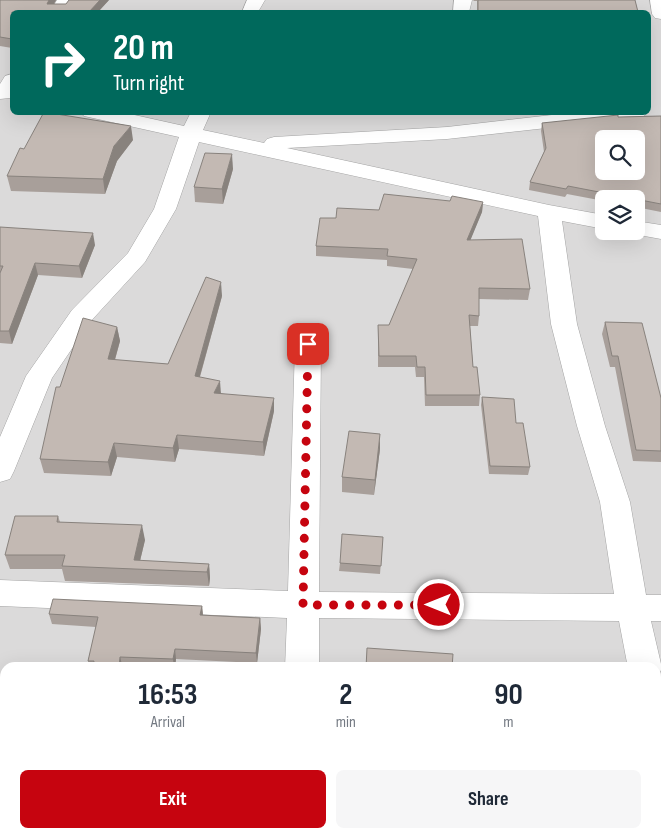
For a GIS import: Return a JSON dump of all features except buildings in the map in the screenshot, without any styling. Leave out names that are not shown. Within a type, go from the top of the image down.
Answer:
[{"type":"street","points":[[658,0],[661,14]]},
{"type":"street","points":[[120,115],[196,123],[240,145],[595,220]]},
{"type":"street","points":[[447,133],[449,115]]},
{"type":"street","points":[[240,145],[447,133],[611,115]]},
{"type":"street","points":[[0,470],[39,376],[81,316],[137,257],[165,209],[196,123]]},
{"type":"street","points":[[549,212],[564,324],[590,426],[646,607],[645,662]]},
{"type":"street","points":[[645,229],[661,232]]},
{"type":"street","points":[[302,662],[308,344]]},
{"type":"street","points":[[0,593],[303,605],[646,607]]},
{"type":"shaded area","points":[[0,0],[661,0],[661,662],[0,662]]},
{"type":"route","points":[[308,344],[303,605],[439,605]]}]
